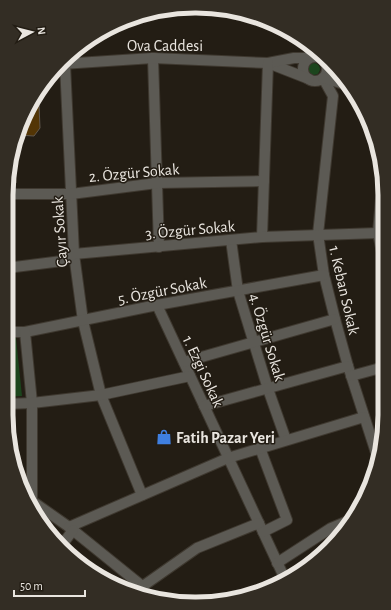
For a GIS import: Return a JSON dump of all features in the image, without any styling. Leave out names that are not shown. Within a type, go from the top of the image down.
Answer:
[{"type":"street","points":[[268,62],[294,58],[315,57]]},
{"type":"street","name":"Ova Caddesi","points":[[69,64],[153,58],[268,62]]},
{"type":"street","points":[[153,58],[160,247]]},
{"type":"street","points":[[309,58],[303,67],[305,74],[310,80]]},
{"type":"street","points":[[268,62],[310,80],[318,80],[323,78],[339,83]]},
{"type":"street","points":[[262,237],[268,62]]},
{"type":"street","points":[[323,78],[327,68]]},
{"type":"street","name":"Çayır Sokak","points":[[63,69],[74,254],[83,321],[100,395],[142,495]]},
{"type":"street","name":"1. Keban Sokak","points":[[323,78],[333,96],[318,234],[324,275],[335,319],[374,448]]},
{"type":"street","name":"2. Özgür Sokak","points":[[13,194],[71,194],[157,183],[264,180]]},
{"type":"street","name":"3. Özgür Sokak","points":[[13,267],[62,261],[74,254],[262,237],[378,233]]},
{"type":"street","name":"4. Özgür Sokak","points":[[231,240],[238,291],[268,389],[286,440]]},
{"type":"street","name":"5. Özgür Sokak","points":[[13,332],[26,332],[157,305],[324,275]]},
{"type":"street","name":"1. Ezgi Sokak","points":[[157,305],[283,575]]},
{"type":"street","points":[[184,362],[335,319]]},
{"type":"street","points":[[26,332],[32,403],[30,491]]},
{"type":"street","points":[[204,406],[268,389],[350,371],[378,368]]},
{"type":"street","points":[[13,404],[100,395],[190,376]]},
{"type":"street","points":[[64,542],[71,528],[142,495],[228,458],[364,417]]},
{"type":"street","points":[[140,588],[196,548],[288,520],[260,448]]},
{"type":"street","points":[[37,505],[71,528],[142,586]]},
{"type":"street","points":[[277,563],[331,528],[342,523]]},
{"type":"green space","points":[[312,63],[316,63],[320,69],[316,75],[312,75],[308,71],[308,67]]},
{"type":"green space","points":[[13,338],[16,338],[22,396],[13,397]]},
{"type":"building","points":[[37,104],[39,105],[40,128],[34,136],[24,135]]},
{"type":"building","points":[[16,166],[16,183],[13,183]]},
{"type":"place","name":"Fatih Pazar Yeri","points":[[164,437]]}]
